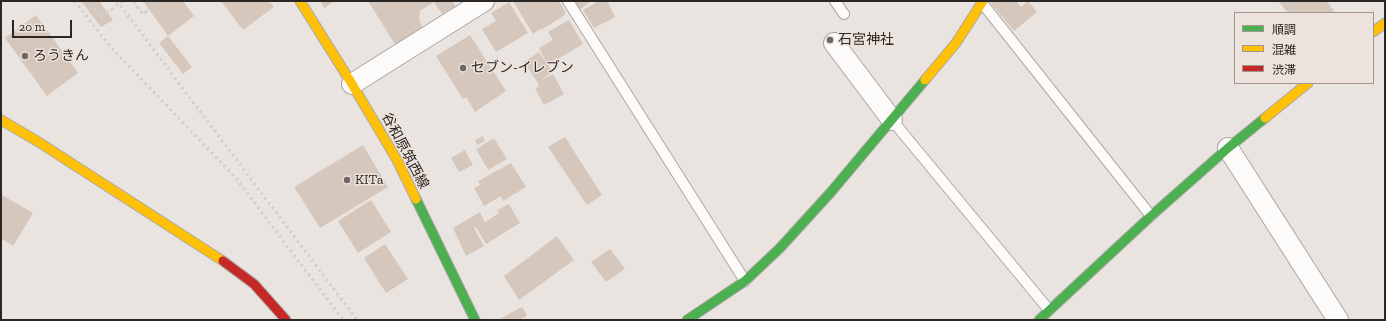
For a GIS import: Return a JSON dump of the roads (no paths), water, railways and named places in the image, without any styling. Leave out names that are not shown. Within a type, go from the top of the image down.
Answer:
[{"type":"street","name":"谷和原筑西線","points":[[300,1],[397,160],[475,320]]},
{"type":"street","points":[[352,84],[484,1]]},
{"type":"street","points":[[687,320],[744,281],[780,248],[820,204],[956,43],[982,2]]},
{"type":"street","points":[[1374,31],[1385,23]]},
{"type":"street","points":[[834,43],[892,120]]},
{"type":"street","points":[[1039,320],[1151,216],[1228,148],[1307,84]]},
{"type":"street","points":[[1,120],[37,141],[220,259],[254,284],[286,320]]},
{"type":"street","points":[[1228,148],[1338,320]]},
{"type":"lane","points":[[568,1],[744,281]]},
{"type":"lane","points":[[836,1],[844,14]]},
{"type":"lane","points":[[982,2],[1151,216]]},
{"type":"lane","points":[[892,120],[1049,310]]},
{"type":"railway","points":[[75,1],[108,44],[235,177],[343,320]]},
{"type":"railway","points":[[117,1],[357,320]]},
{"type":"place","name":"石宮神社","points":[[830,40]]},
{"type":"place","name":"ろうきん","points":[[25,56]]},
{"type":"place","name":"セブン-イレブン","points":[[463,68]]},
{"type":"place","name":"KITa","points":[[347,180]]}]
